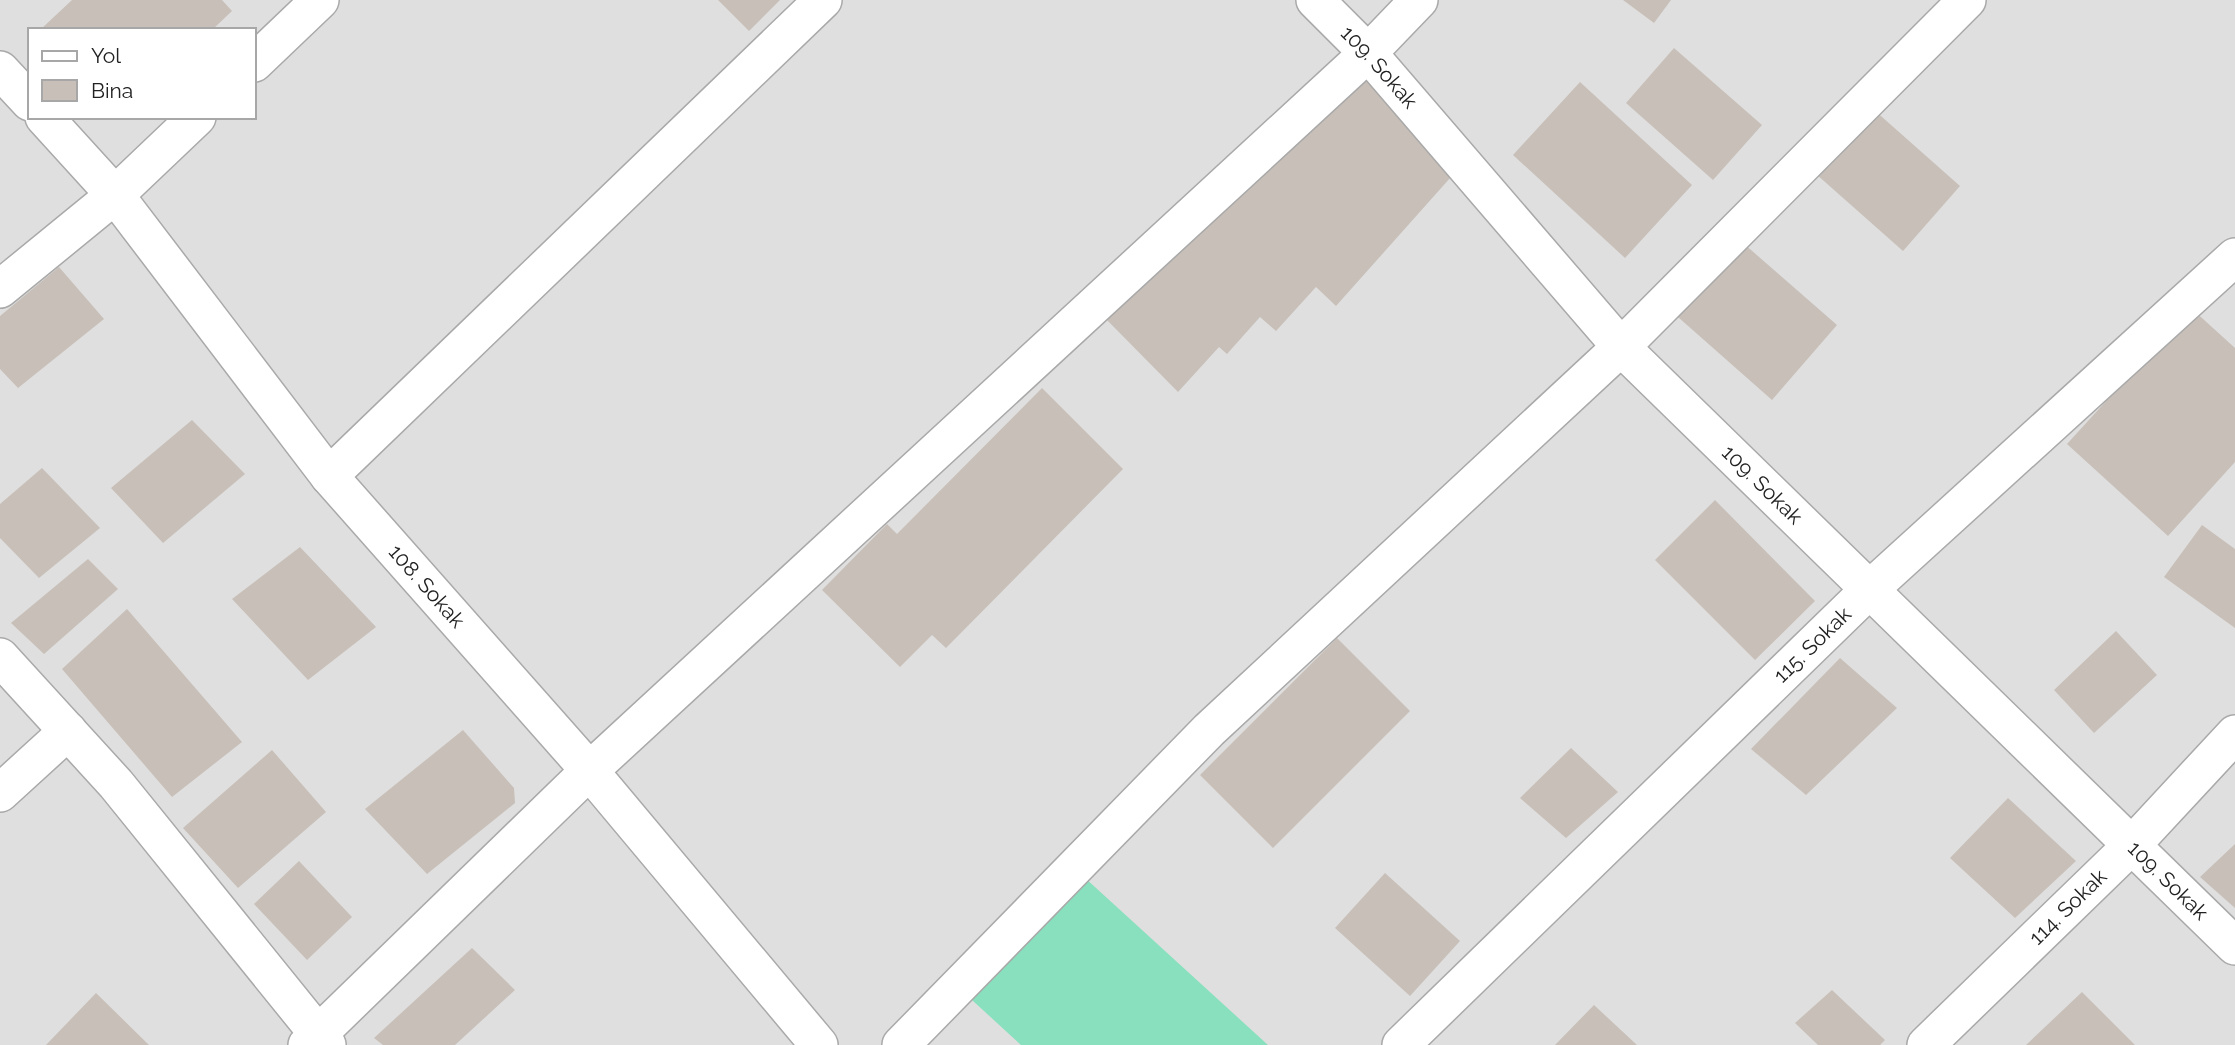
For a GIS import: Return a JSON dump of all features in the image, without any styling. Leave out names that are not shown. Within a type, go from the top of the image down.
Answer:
[{"type":"street","points":[[256,61],[320,0]]},
{"type":"street","points":[[329,476],[823,0]]},
{"type":"street","name":"109. Sokak","points":[[1315,0],[1368,53],[1621,347],[2235,946]]},
{"type":"street","points":[[0,657],[117,783],[317,1041],[589,771],[1368,53],[1419,0]]},
{"type":"street","points":[[901,1045],[1209,730],[1621,347],[1967,0]]},
{"type":"street","points":[[0,69],[28,100]]},
{"type":"street","name":"108. Sokak","points":[[46,119],[115,195],[329,476],[589,771],[819,1045]]},
{"type":"street","points":[[0,289],[115,195],[195,119]]},
{"type":"street","name":"115. Sokak","points":[[1401,1045],[1870,589],[2235,257]]},
{"type":"street","points":[[0,793],[68,730]]},
{"type":"street","name":"114. Sokak","points":[[1926,1045],[2132,845],[2235,734]]},
{"type":"shaded area","points":[[0,0],[2235,0],[2235,1045],[0,1045]]},
{"type":"green space","points":[[1084,877],[1268,1045],[1021,1045],[972,1000]]},
{"type":"building","points":[[72,0],[222,0],[232,11],[214,28],[42,28]]},
{"type":"building","points":[[718,0],[780,0],[749,31]]},
{"type":"building","points":[[1623,0],[1671,0],[1654,23]]},
{"type":"building","points":[[1674,48],[1762,125],[1713,180],[1626,103]]},
{"type":"building","points":[[1363,72],[1459,168],[1336,306],[1316,287],[1276,331],[1260,317],[1227,354],[1219,347],[1178,392],[1104,317]]},
{"type":"building","points":[[1580,82],[1692,185],[1625,258],[1513,155]]},
{"type":"building","points":[[1873,109],[1960,186],[1903,251],[1816,174]]},
{"type":"building","points":[[1735,236],[1837,325],[1772,400],[1670,310]]},
{"type":"building","points":[[59,267],[104,319],[18,388],[0,369],[0,316]]},
{"type":"building","points":[[2191,308],[2235,348],[2235,462],[2168,536],[2067,444]]},
{"type":"building","points":[[1042,388],[1123,469],[946,648],[932,635],[900,667],[822,590],[887,524],[897,534]]},
{"type":"building","points":[[192,420],[245,474],[163,543],[111,488]]},
{"type":"building","points":[[42,468],[100,528],[39,578],[0,538],[0,504]]},
{"type":"building","points":[[1715,500],[1815,601],[1755,660],[1655,560]]},
{"type":"building","points":[[2202,525],[2235,549],[2235,628],[2164,577]]},
{"type":"building","points":[[300,547],[376,627],[308,680],[232,599]]},
{"type":"building","points":[[88,559],[118,589],[44,654],[11,623]]},
{"type":"building","points":[[127,609],[242,742],[172,797],[62,669]]},
{"type":"building","points":[[2116,631],[2157,675],[2094,733],[2054,690]]},
{"type":"building","points":[[1337,638],[1410,711],[1273,848],[1200,775]]},
{"type":"building","points":[[1840,658],[1897,708],[1806,795],[1751,749]]},
{"type":"building","points":[[463,730],[514,788],[515,803],[427,874],[365,809]]},
{"type":"building","points":[[1571,748],[1618,792],[1566,838],[1520,798]]},
{"type":"building","points":[[272,750],[326,812],[238,888],[183,828]]},
{"type":"building","points":[[2008,798],[2076,861],[2015,918],[1950,858]]},
{"type":"building","points":[[2235,844],[2235,908],[2200,877]]},
{"type":"building","points":[[299,861],[352,917],[307,960],[254,904]]},
{"type":"building","points":[[1385,873],[1460,941],[1410,996],[1335,928]]},
{"type":"building","points":[[472,948],[515,990],[455,1045],[383,1045],[374,1038]]},
{"type":"building","points":[[1832,990],[1885,1040],[1880,1045],[1818,1045],[1795,1023]]},
{"type":"building","points":[[2082,992],[2135,1045],[2026,1045]]},
{"type":"building","points":[[96,993],[149,1045],[46,1045]]},
{"type":"building","points":[[1594,1005],[1637,1045],[1555,1045]]}]
